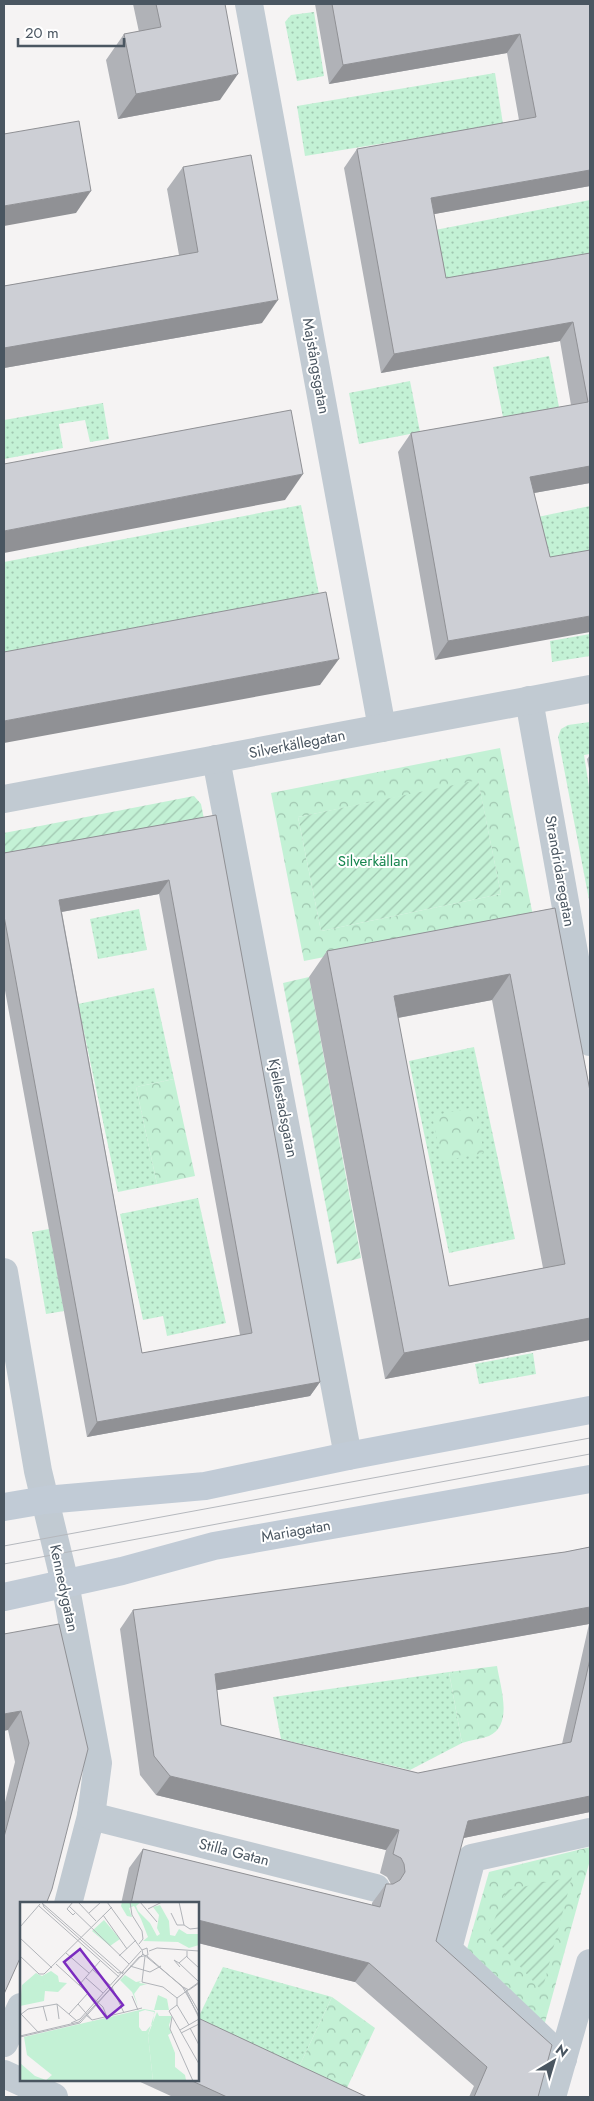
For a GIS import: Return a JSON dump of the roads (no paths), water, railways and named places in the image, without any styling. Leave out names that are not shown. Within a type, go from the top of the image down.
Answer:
[{"type":"street","name":"Majstångsgatan","points":[[249,4],[382,728]]},
{"type":"street","name":"Silverkällegatan","points":[[4,800],[590,689]]},
{"type":"street","name":"Strandridaregatan","points":[[529,700],[590,1042]]},
{"type":"street","name":"Kjellestadsgatan","points":[[216,759],[348,1456]]},
{"type":"street","name":"Kennedygatan","points":[[4,1272],[45,1500],[65,1583],[98,1763],[91,1816],[69,1902]]},
{"type":"street","points":[[4,1507],[45,1500],[205,1486],[348,1456],[590,1410]]},
{"type":"street","name":"Mariagatan","points":[[4,1597],[122,1571],[214,1546],[590,1478]]},
{"type":"street","name":"Stilla Gatan","points":[[91,1816],[376,1888]]},
{"type":"street","points":[[563,2059],[448,1949],[448,1904],[472,1858],[590,1832]]},
{"type":"street","points":[[552,2097],[590,1963]]},
{"type":"street","points":[[4,2044],[20,2009]]},
{"type":"street","points":[[4,2074],[54,2097]]},
{"type":"tram line","points":[[4,1546],[590,1438]]},
{"type":"tram line","points":[[4,1564],[590,1454]]},
{"type":"park label","name":"Silverkällan","points":[[373,861]]}]
